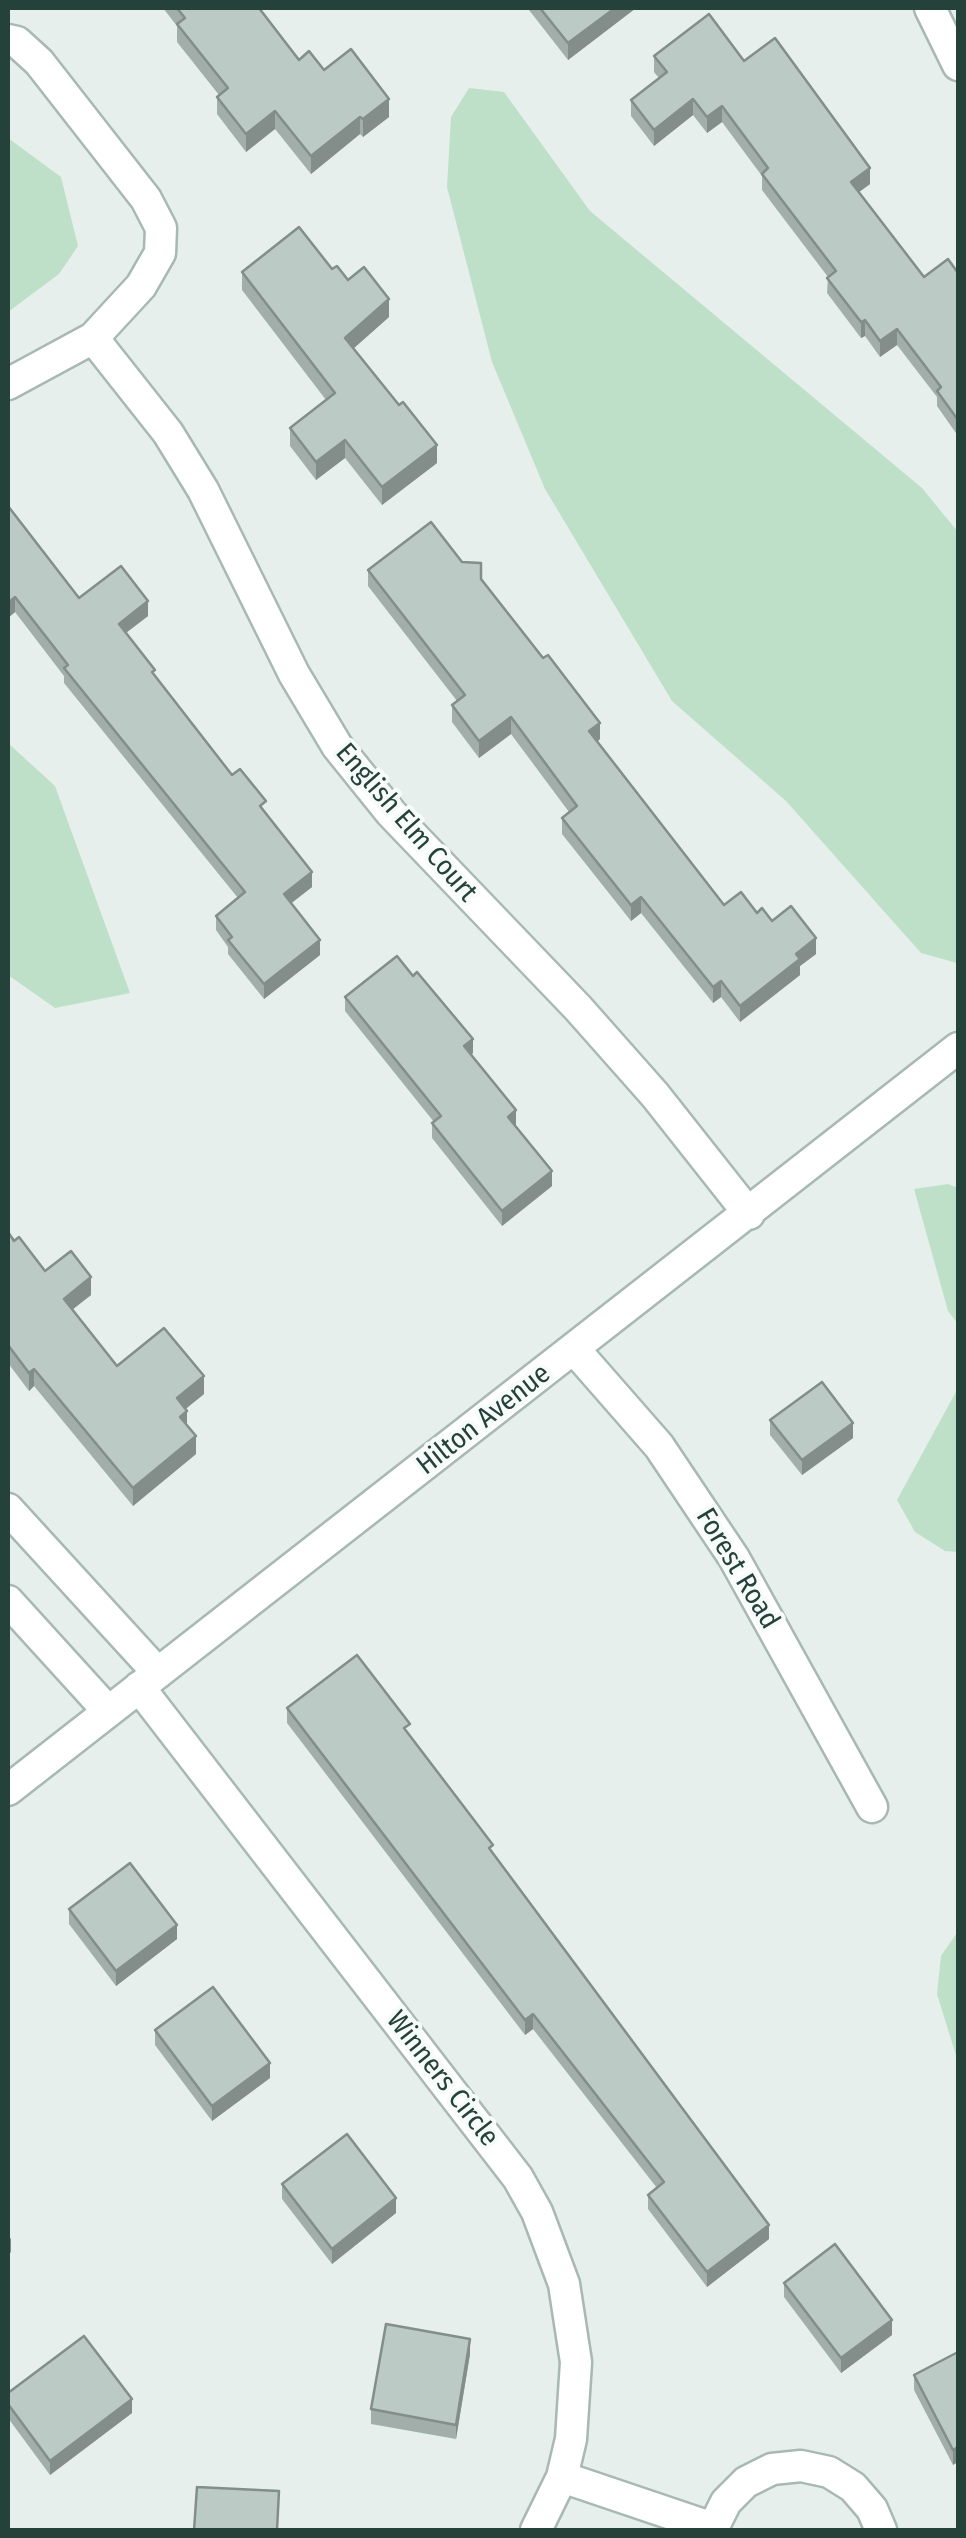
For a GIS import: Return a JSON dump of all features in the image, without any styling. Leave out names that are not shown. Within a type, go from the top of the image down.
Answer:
[{"type":"street","points":[[930,8],[958,65]]},
{"type":"street","points":[[8,40],[40,62],[146,199],[161,228],[160,253],[140,286],[93,338],[8,384]]},
{"type":"street","name":"English Elm Court","points":[[93,338],[168,432],[203,490],[294,674],[337,746],[391,813],[578,1008],[655,1095],[749,1214]]},
{"type":"street","name":"Hilton Avenue","points":[[8,1790],[958,1048]]},
{"type":"street","name":"Forest Road","points":[[574,1350],[659,1446],[734,1558],[872,1807]]},
{"type":"street","name":"Winners Circle","points":[[8,1509],[148,1680],[518,2178],[538,2212],[553,2247],[572,2323],[575,2400],[562,2477],[536,2530]]},
{"type":"street","points":[[8,1601],[108,1711]]},
{"type":"street","points":[[562,2477],[713,2529],[726,2502],[746,2482],[772,2469],[800,2466],[829,2472],[854,2487],[872,2509],[880,2530]]},
{"type":"green space","points":[[469,88],[504,92],[590,211],[922,488],[958,532],[957,963],[921,953],[786,801],[672,701],[545,489],[492,362],[447,187],[451,117]]},
{"type":"green space","points":[[8,138],[61,177],[78,246],[59,274],[8,312]]},
{"type":"green space","points":[[8,743],[55,786],[130,993],[55,1008],[8,975]]},
{"type":"green space","points":[[948,1184],[958,1188],[958,1324],[948,1311],[914,1189]]},
{"type":"green space","points":[[958,1388],[958,1552],[945,1551],[915,1532],[897,1500]]},
{"type":"green space","points":[[958,1931],[958,2062],[937,1994],[941,1956]]},
{"type":"building","points":[[177,8],[259,8],[299,60],[309,51],[324,70],[351,49],[389,99],[311,156],[275,111],[246,134],[217,97],[228,88],[177,24],[185,18]]},
{"type":"building","points":[[540,8],[615,8],[568,43]]},
{"type":"building","points":[[709,14],[744,61],[775,38],[870,168],[851,182],[924,277],[948,259],[958,273],[958,420],[937,391],[941,387],[897,329],[880,341],[827,278],[836,271],[762,174],[768,168],[722,106],[707,117],[693,99],[654,130],[631,100],[667,72],[654,56]]},
{"type":"building","points":[[299,227],[332,269],[337,266],[348,280],[364,267],[389,299],[345,338],[437,445],[382,487],[345,440],[316,462],[290,428],[335,393],[242,272]]},
{"type":"building","points":[[8,506],[79,598],[121,566],[148,601],[119,624],[232,775],[240,769],[266,801],[260,806],[312,872],[284,894],[320,940],[264,984],[228,940],[232,937],[216,916],[245,892],[64,668],[68,665],[15,597],[8,603]]},
{"type":"building","points":[[431,522],[462,562],[481,563],[481,579],[543,658],[548,655],[600,723],[589,731],[724,905],[741,892],[757,913],[762,908],[772,921],[791,906],[816,938],[796,954],[800,959],[740,1006],[721,981],[713,987],[641,897],[631,905],[562,818],[577,806],[511,717],[479,741],[452,705],[465,695],[368,570]]},
{"type":"building","points":[[397,956],[413,976],[417,972],[473,1039],[464,1046],[516,1110],[508,1117],[552,1171],[502,1211],[432,1123],[441,1116],[345,997]]},
{"type":"building","points":[[8,1232],[14,1241],[19,1237],[45,1271],[71,1251],[91,1277],[64,1299],[117,1366],[164,1328],[204,1376],[177,1398],[187,1411],[180,1417],[196,1436],[133,1488],[34,1369],[29,1373],[8,1345]]},
{"type":"building","points":[[822,1382],[853,1423],[802,1460],[770,1420]]},
{"type":"building","points":[[357,1655],[410,1724],[404,1728],[493,1845],[489,1848],[769,2225],[707,2272],[648,2195],[664,2182],[533,2014],[525,2020],[287,1708]]},
{"type":"building","points":[[130,1863],[177,1925],[116,1971],[69,1909]]},
{"type":"building","points":[[213,1987],[270,2063],[212,2106],[155,2030]]},
{"type":"building","points":[[347,2134],[396,2198],[332,2249],[282,2184]]},
{"type":"building","points":[[835,2244],[892,2320],[841,2358],[784,2283]]},
{"type":"building","points":[[386,2324],[470,2339],[456,2425],[371,2409]]},
{"type":"building","points":[[84,2336],[132,2399],[50,2461],[8,2404],[8,2393]]},
{"type":"building","points":[[958,2352],[958,2447],[953,2450],[914,2375]]},
{"type":"building","points":[[197,2487],[279,2491],[277,2530],[194,2530]]}]
